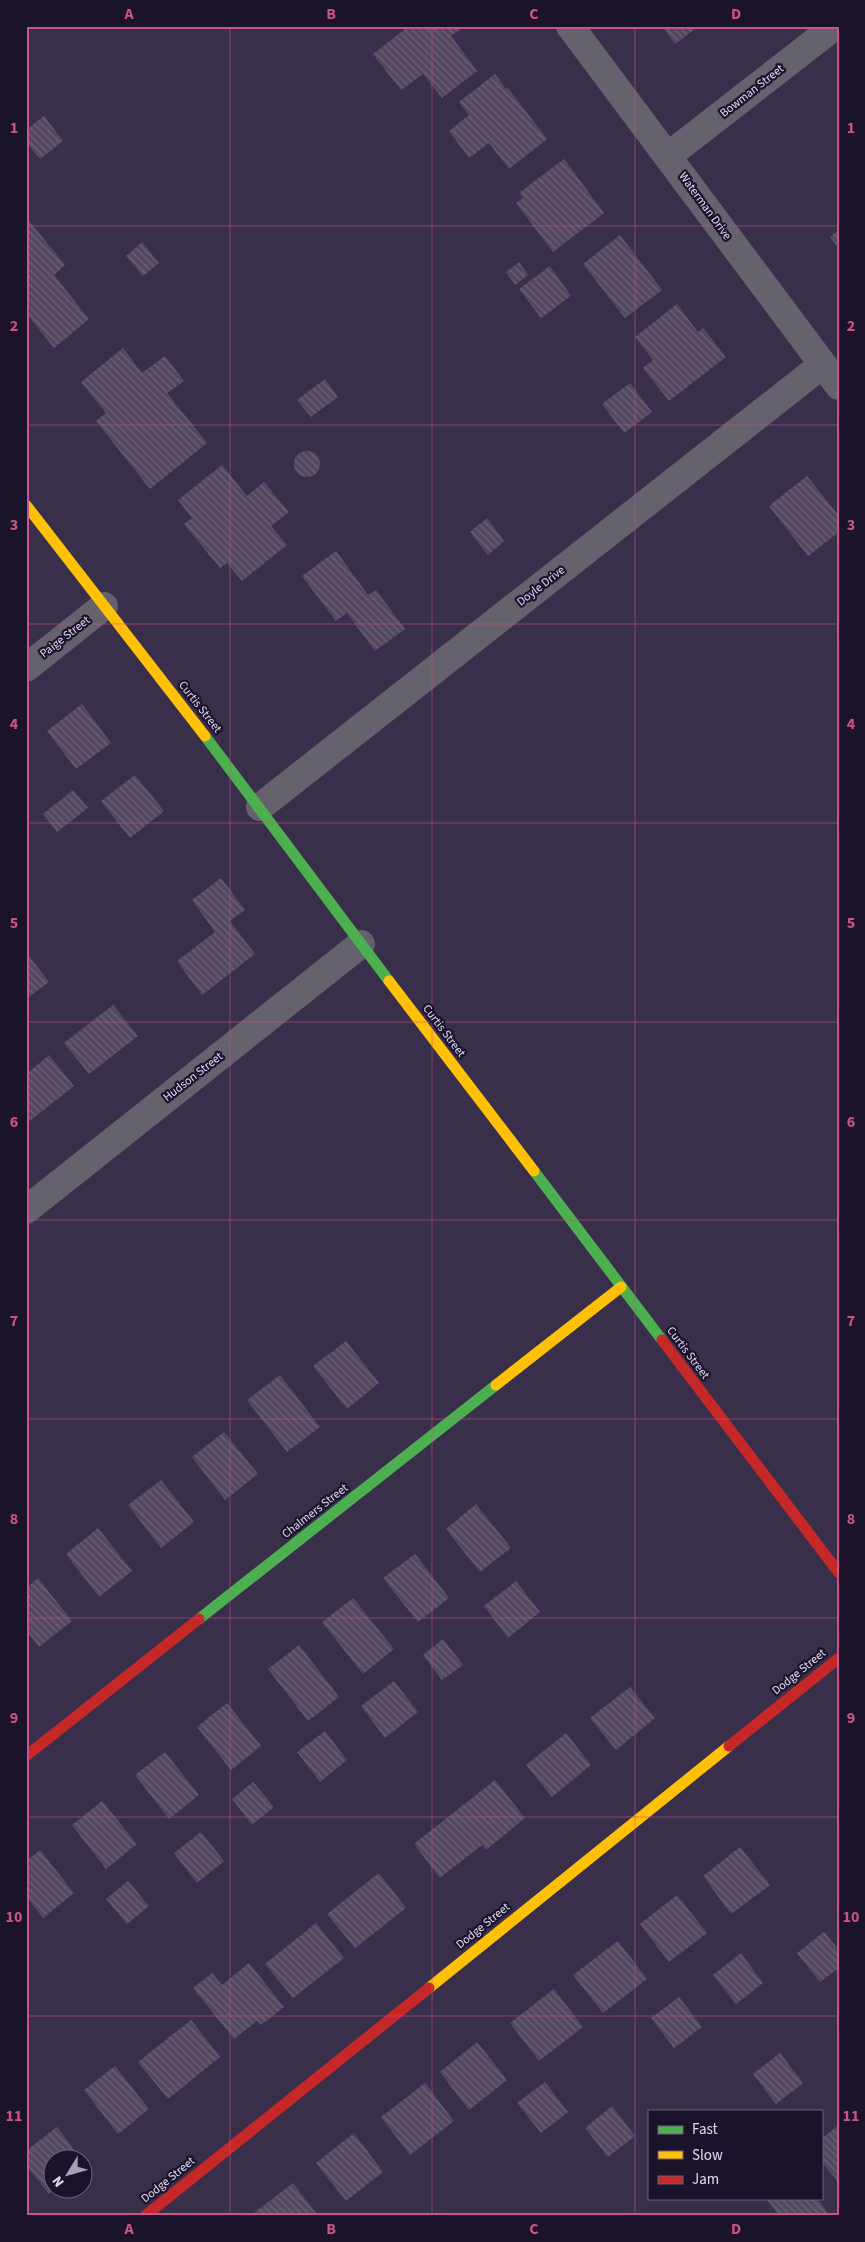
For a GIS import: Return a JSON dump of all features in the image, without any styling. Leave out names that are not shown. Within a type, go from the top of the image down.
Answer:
[{"type":"street","name":"Waterman Drive","points":[[570,26],[839,386]]},
{"type":"street","name":"Bowman Street","points":[[668,156],[835,26]]},
{"type":"street","name":"Doyle Drive","points":[[260,807],[822,365]]},
{"type":"street","name":"Curtis Street","points":[[26,505],[260,807],[361,944],[839,1573]]},
{"type":"street","name":"Paige Street","points":[[26,668],[104,606]]},
{"type":"street","name":"Hudson Street","points":[[26,1210],[361,944]]},
{"type":"street","name":"Chalmers Street","points":[[26,1756],[621,1287]]},
{"type":"street","name":"Dodge Street","points":[[145,2216],[839,1658]]},
{"type":"building","points":[[409,26],[461,26],[462,28],[451,36],[477,71],[442,98],[423,74],[401,90],[373,54]]},
{"type":"building","points":[[662,26],[699,26],[675,44]]},
{"type":"building","points":[[495,74],[547,139],[509,169],[489,143],[469,158],[449,131],[469,115],[459,102]]},
{"type":"building","points":[[44,116],[63,141],[40,159],[26,142],[26,130]]},
{"type":"building","points":[[564,159],[604,213],[553,252],[516,203],[523,198],[519,193]]},
{"type":"building","points":[[26,217],[65,265],[54,275],[89,319],[54,348],[27,314],[30,311],[26,306]]},
{"type":"building","points":[[839,230],[839,249],[830,237]]},
{"type":"building","points":[[620,235],[662,290],[625,318],[583,264]]},
{"type":"building","points":[[142,242],[159,263],[143,276],[126,256]]},
{"type":"building","points":[[519,262],[528,275],[515,285],[506,272]]},
{"type":"building","points":[[550,266],[571,296],[541,318],[519,289]]},
{"type":"building","points":[[677,304],[698,332],[703,328],[726,357],[669,401],[643,368],[653,360],[635,337]]},
{"type":"building","points":[[123,348],[142,373],[165,356],[184,381],[167,393],[207,443],[150,489],[96,421],[106,413],[81,382]]},
{"type":"building","points":[[325,379],[338,397],[311,417],[297,400]]},
{"type":"building","points":[[630,383],[652,412],[624,433],[602,404]]},
{"type":"building","points":[[307,451],[316,455],[320,464],[316,473],[307,477],[298,473],[294,464],[298,455]]},
{"type":"building","points":[[222,465],[247,496],[264,482],[289,512],[271,526],[287,545],[242,581],[227,563],[220,568],[184,524],[192,518],[178,500]]},
{"type":"building","points":[[807,476],[839,516],[839,532],[808,556],[769,506]]},
{"type":"building","points":[[487,518],[504,541],[488,555],[470,532]]},
{"type":"building","points":[[336,551],[368,595],[376,590],[405,629],[375,651],[347,613],[336,621],[302,576]]},
{"type":"building","points":[[82,704],[111,743],[76,769],[47,731]]},
{"type":"building","points":[[135,775],[164,811],[130,838],[101,801]]},
{"type":"building","points":[[73,790],[88,808],[57,832],[43,814]]},
{"type":"building","points":[[221,878],[245,910],[230,921],[255,954],[202,995],[177,961],[215,932],[192,900]]},
{"type":"building","points":[[29,956],[49,982],[26,999],[26,957]]},
{"type":"building","points":[[113,1005],[138,1036],[89,1074],[64,1043]]},
{"type":"building","points":[[49,1055],[74,1086],[26,1124],[26,1066],[30,1071]]},
{"type":"building","points":[[346,1341],[379,1383],[347,1409],[313,1366]]},
{"type":"building","points":[[280,1375],[320,1427],[287,1452],[247,1400]]},
{"type":"building","points":[[224,1432],[258,1474],[225,1500],[192,1457]]},
{"type":"building","points":[[161,1480],[194,1522],[161,1548],[128,1505]]},
{"type":"building","points":[[476,1504],[511,1548],[480,1572],[446,1529]]},
{"type":"building","points":[[98,1528],[132,1571],[99,1597],[66,1554]]},
{"type":"building","points":[[415,1554],[449,1598],[418,1622],[383,1578]]},
{"type":"building","points":[[38,1578],[72,1621],[39,1647],[26,1630],[26,1588]]},
{"type":"building","points":[[516,1581],[540,1612],[508,1638],[484,1606]]},
{"type":"building","points":[[353,1598],[394,1649],[363,1674],[322,1622]]},
{"type":"building","points":[[443,1639],[463,1665],[442,1680],[423,1655]]},
{"type":"building","points":[[299,1645],[339,1697],[308,1721],[268,1669]]},
{"type":"building","points":[[394,1681],[418,1712],[385,1738],[361,1706]]},
{"type":"building","points":[[630,1687],[655,1718],[616,1750],[590,1718]]},
{"type":"building","points":[[227,1703],[261,1746],[231,1770],[197,1727]]},
{"type":"building","points":[[325,1731],[347,1760],[320,1782],[297,1752]]},
{"type":"building","points":[[566,1733],[591,1765],[552,1797],[526,1765]]},
{"type":"building","points":[[165,1752],[199,1795],[169,1819],[135,1775]]},
{"type":"building","points":[[495,1780],[525,1818],[486,1850],[482,1845],[440,1878],[414,1844]]},
{"type":"building","points":[[253,1782],[274,1807],[252,1825],[232,1799]]},
{"type":"building","points":[[102,1801],[137,1844],[106,1869],[72,1825]]},
{"type":"building","points":[[201,1832],[224,1861],[197,1883],[174,1853]]},
{"type":"building","points":[[740,1847],[770,1885],[731,1914],[703,1876]]},
{"type":"building","points":[[40,1850],[74,1893],[43,1918],[26,1896],[26,1861]]},
{"type":"building","points":[[379,1873],[406,1908],[355,1948],[327,1914]]},
{"type":"building","points":[[128,1881],[149,1906],[127,1924],[106,1899]]},
{"type":"building","points":[[677,1895],[707,1933],[669,1962],[640,1924]]},
{"type":"building","points":[[316,1923],[344,1958],[293,1998],[265,1964]]},
{"type":"building","points":[[824,1932],[839,1950],[839,1968],[820,1982],[797,1953]]},
{"type":"building","points":[[618,1941],[647,1979],[603,2013],[573,1975]]},
{"type":"building","points":[[741,1953],[763,1983],[736,2004],[713,1975]]},
{"type":"building","points":[[249,1963],[284,2007],[261,2025],[257,2021],[234,2039],[193,1988],[212,1973],[222,1985]]},
{"type":"building","points":[[554,1989],[583,2027],[539,2061],[510,2023]]},
{"type":"building","points":[[679,1997],[702,2027],[674,2048],[651,2018]]},
{"type":"building","points":[[191,2020],[220,2057],[168,2099],[138,2062]]},
{"type":"building","points":[[477,2042],[507,2080],[469,2110],[440,2072]]},
{"type":"building","points":[[780,2053],[803,2083],[776,2104],[753,2074]]},
{"type":"building","points":[[115,2066],[149,2109],[118,2134],[84,2090]]},
{"type":"building","points":[[545,2082],[568,2112],[541,2133],[517,2103]]},
{"type":"building","points":[[425,2083],[454,2121],[410,2155],[381,2117]]},
{"type":"building","points":[[612,2106],[635,2136],[608,2157],[585,2128]]},
{"type":"building","points":[[839,2125],[839,2183],[822,2162],[822,2138]]},
{"type":"building","points":[[57,2127],[74,2150],[42,2150],[42,2185],[26,2165],[26,2151]]},
{"type":"building","points":[[354,2133],[383,2172],[346,2201],[316,2163]]},
{"type":"building","points":[[293,2183],[318,2216],[258,2216],[255,2212]]},
{"type":"building","points":[[767,2200],[818,2200],[830,2216],[779,2216]]},
{"type":"traffic: fast","points":[[205,736],[389,981]]},
{"type":"traffic: fast","points":[[534,1171],[662,1340]]},
{"type":"traffic: fast","points":[[199,1619],[496,1385]]},
{"type":"traffic: slow","points":[[26,505],[205,736]]},
{"type":"traffic: slow","points":[[389,981],[534,1171]]},
{"type":"traffic: slow","points":[[496,1385],[621,1287]]},
{"type":"traffic: slow","points":[[429,1988],[729,1746]]},
{"type":"traffic: jam","points":[[662,1340],[839,1573]]},
{"type":"traffic: jam","points":[[26,1756],[199,1619]]},
{"type":"traffic: jam","points":[[729,1746],[839,1658]]},
{"type":"traffic: jam","points":[[145,2216],[429,1988]]}]
